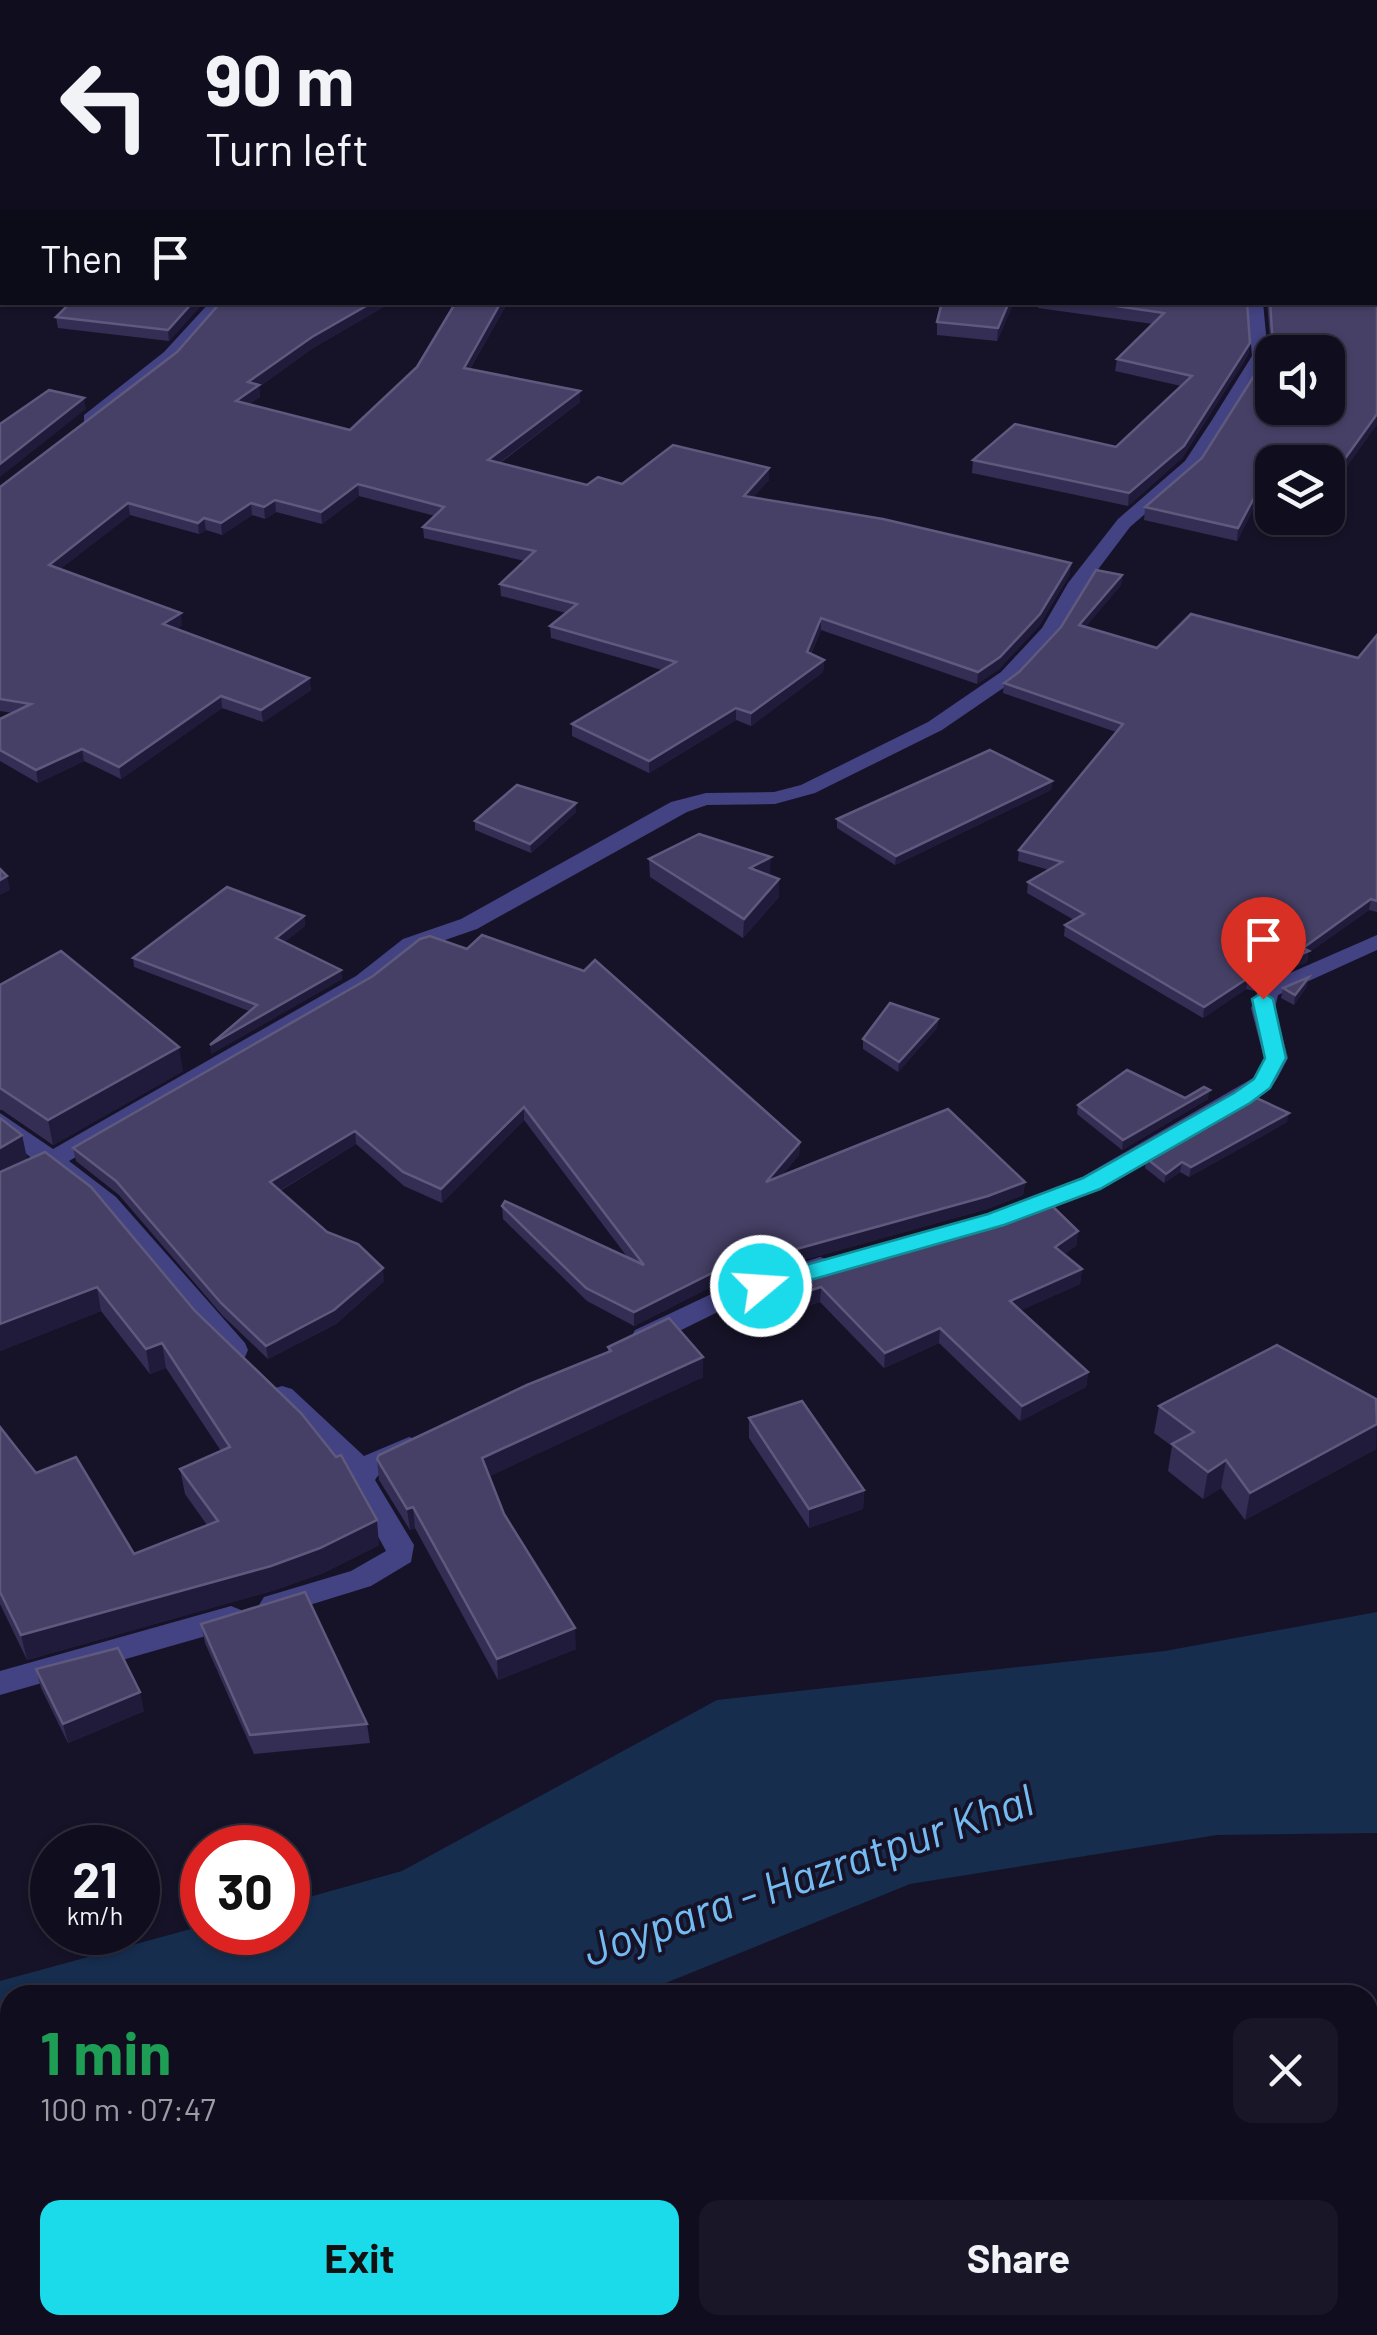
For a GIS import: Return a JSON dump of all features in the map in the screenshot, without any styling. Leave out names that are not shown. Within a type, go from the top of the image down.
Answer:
[{"type":"street","points":[[77,430],[170,356],[216,305]]},
{"type":"street","points":[[0,1190],[364,981],[411,944],[469,924],[679,807],[706,800],[775,798],[808,789],[934,726],[1008,676],[1050,631],[1075,586],[1124,523],[1191,464],[1221,420],[1260,356],[1255,305]]},
{"type":"street","points":[[996,1220],[1092,1183],[1242,1098],[1262,1083],[1276,1058],[1263,1008],[1268,991],[1377,942]]},
{"type":"street","points":[[0,1122],[108,1203],[211,1326],[363,1472]]},
{"type":"street","points":[[611,1352],[731,1295],[855,1257]]},
{"type":"street","points":[[0,1683],[267,1607],[372,1573],[396,1561],[401,1554],[400,1545],[361,1480],[363,1472],[438,1434]]},
{"type":"water","name":"Joypara - Hazratpur Khal","points":[[1377,1612],[1377,1833],[1217,1835],[910,1884],[661,1985],[0,1985],[0,1981],[95,1955],[160,1955],[160,1937],[180,1932],[180,1955],[310,1955],[310,1897],[402,1871],[717,1700],[1165,1651]]},
{"type":"building","points":[[68,305],[190,305],[168,330],[56,317]]},
{"type":"building","points":[[218,305],[368,305],[312,337],[248,382],[259,385],[236,401],[350,430],[417,367],[454,305],[499,305],[464,368],[580,391],[488,460],[587,485],[598,477],[622,484],[673,445],[769,468],[744,496],[883,519],[1071,563],[1040,614],[1000,657],[978,672],[821,618],[807,652],[824,660],[751,713],[736,708],[649,761],[572,724],[676,662],[550,626],[577,604],[500,584],[535,551],[423,527],[444,507],[358,484],[321,512],[275,500],[264,507],[251,503],[221,523],[204,518],[198,523],[128,503],[49,565],[181,613],[163,624],[309,678],[261,710],[221,696],[119,767],[82,749],[36,770],[0,750],[0,719],[31,704],[0,699],[0,487],[177,352]]},
{"type":"building","points":[[941,305],[1008,305],[998,328],[937,322]]},
{"type":"building","points":[[1109,305],[1247,305],[1250,343],[1184,446],[1129,493],[973,460],[1015,424],[1116,447],[1192,376],[1117,359],[1164,313]]},
{"type":"building","points":[[1270,305],[1377,305],[1377,414],[1345,459],[1345,445],[1255,445],[1255,496],[1238,528],[1145,507],[1202,458],[1255,374],[1255,425],[1345,425],[1345,335],[1272,335]]},
{"type":"building","points":[[49,390],[84,398],[0,464],[0,424]]},
{"type":"building","points":[[1096,570],[1122,575],[1079,625],[1157,648],[1191,614],[1358,658],[1377,635],[1377,901],[1371,899],[1303,948],[1309,951],[1260,972],[1256,980],[1248,978],[1204,1007],[1065,925],[1084,914],[1028,882],[1062,862],[1019,850],[1123,724],[1004,683],[1061,627]]},
{"type":"building","points":[[990,750],[1052,781],[896,856],[837,819]]},
{"type":"building","points":[[517,785],[576,803],[530,844],[475,821]]},
{"type":"building","points":[[699,834],[771,857],[750,868],[779,879],[744,919],[649,859]]},
{"type":"building","points":[[227,887],[304,916],[276,938],[341,970],[210,1045],[257,1005],[133,958]]},
{"type":"building","points":[[482,935],[584,971],[595,960],[800,1142],[766,1182],[948,1109],[1025,1182],[988,1196],[764,1258],[758,1250],[634,1312],[586,1288],[502,1206],[505,1201],[644,1265],[524,1107],[441,1189],[403,1172],[355,1131],[270,1182],[327,1232],[358,1244],[383,1268],[334,1310],[266,1346],[221,1303],[116,1181],[73,1148],[373,976],[420,939],[430,936],[467,949]]},
{"type":"building","points":[[61,951],[179,1047],[48,1120],[0,1088],[0,985]]},
{"type":"building","points":[[1309,977],[1295,995],[1283,988]]},
{"type":"building","points":[[890,1003],[938,1019],[899,1062],[863,1039]]},
{"type":"building","points":[[1127,1070],[1185,1098],[1204,1087],[1210,1090],[1123,1140],[1078,1105]]},
{"type":"building","points":[[1254,1097],[1289,1113],[1191,1167],[1182,1162],[1166,1174],[1146,1158]]},
{"type":"building","points":[[0,1118],[22,1135],[0,1148]]},
{"type":"building","points":[[45,1152],[91,1187],[195,1311],[301,1413],[336,1457],[341,1455],[377,1520],[271,1566],[21,1635],[0,1592],[0,1427],[36,1473],[76,1457],[134,1554],[218,1521],[180,1469],[230,1447],[162,1343],[146,1349],[97,1287],[0,1324],[0,1172]]},
{"type":"building","points":[[1046,1200],[1078,1231],[1055,1247],[1082,1269],[1010,1301],[1088,1372],[1022,1406],[940,1328],[885,1353],[821,1287],[802,1293],[788,1274],[1007,1215]]},
{"type":"building","points":[[669,1318],[703,1357],[482,1458],[504,1514],[575,1628],[497,1659],[413,1507],[407,1509],[377,1459],[379,1455],[527,1385],[611,1351],[608,1347]]},
{"type":"building","points":[[1277,1345],[1376,1399],[1377,1424],[1250,1493],[1226,1460],[1208,1472],[1172,1444],[1194,1432],[1159,1406]]},
{"type":"building","points":[[802,1401],[864,1490],[809,1509],[749,1418]]},
{"type":"building","points":[[305,1592],[367,1724],[250,1735],[201,1624]]},
{"type":"building","points":[[118,1648],[140,1692],[63,1724],[36,1669]]},
{"type":"route","points":[[761,1286],[820,1266],[996,1220],[1092,1183],[1242,1098],[1262,1083],[1276,1058],[1263,999]]}]
